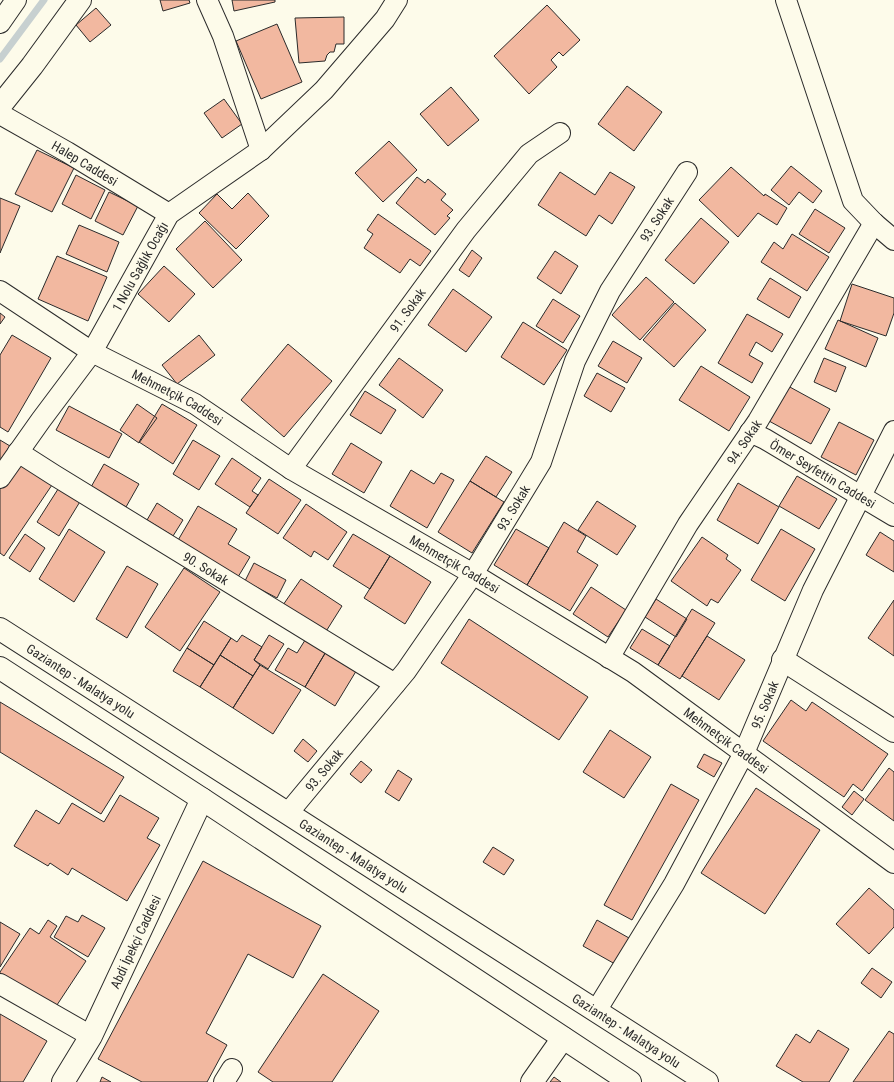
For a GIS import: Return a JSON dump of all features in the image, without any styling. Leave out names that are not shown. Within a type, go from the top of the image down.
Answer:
[{"type":"main road","points":[[0,106],[32,66],[80,0]]},
{"type":"main road","name":"Gaziantep - Malatya yolu","points":[[0,629],[706,1082]]},
{"type":"main road","points":[[783,660],[894,731]]},
{"type":"main road","points":[[0,668],[202,799],[630,1082]]},
{"type":"main road","name":"Abdi İpekçi Caddesi","points":[[63,1082],[91,1036],[202,799]]},
{"type":"main road","points":[[532,1082],[563,1038]]},
{"type":"street","points":[[0,23],[16,0]]},
{"type":"street","points":[[207,0],[223,36],[261,150]]},
{"type":"street","name":"1 Nolu Sağlık Ocağı","points":[[0,478],[92,352],[169,214],[261,150],[324,90],[385,19],[397,0]]},
{"type":"street","points":[[786,0],[853,201],[874,223],[894,240]]},
{"type":"street","name":"Halep Caddesi","points":[[0,114],[67,152],[169,214]]},
{"type":"street","name":"91. Sokak","points":[[291,469],[466,230],[529,154],[560,133]]},
{"type":"street","name":"93. Sokak","points":[[288,813],[406,671],[473,574],[542,462],[575,361],[610,291],[687,172]]},
{"type":"street","name":"94. Sokak","points":[[609,658],[688,524],[758,421],[874,223]]},
{"type":"street","name":"Mehmetçik Caddesi","points":[[0,291],[92,352],[195,404],[291,469],[473,574],[633,672],[894,863]]},
{"type":"street","name":"95. Sokak","points":[[596,1011],[674,884],[744,753],[813,590],[894,431]]},
{"type":"street","name":"Ömer Seyfettin Caddesi","points":[[750,432],[894,516]]},
{"type":"street","name":"90. Sokak","points":[[18,452],[395,684]]},
{"type":"street","points":[[0,984],[91,1036]]},
{"type":"building","points":[[160,0],[189,0],[190,3],[163,11]]},
{"type":"building","points":[[232,0],[275,0],[275,2],[234,11]]},
{"type":"building","points":[[547,5],[580,40],[563,56],[559,52],[551,60],[557,67],[529,94],[494,56]]},
{"type":"building","points":[[96,8],[111,25],[90,42],[76,25]]},
{"type":"building","points":[[344,17],[344,44],[336,44],[334,52],[330,52],[327,55],[325,61],[299,63],[295,18]]},
{"type":"building","points":[[277,24],[302,82],[261,99],[236,41]]},
{"type":"building","points":[[627,86],[662,112],[634,151],[598,124]]},
{"type":"building","points":[[451,87],[479,120],[448,146],[420,114]]},
{"type":"building","points":[[224,99],[242,124],[222,138],[204,113]]},
{"type":"building","points":[[389,141],[417,170],[383,202],[355,173]]},
{"type":"building","points":[[37,150],[74,168],[52,212],[15,194]]},
{"type":"building","points":[[791,166],[822,191],[813,203],[799,192],[789,205],[771,190]]},
{"type":"building","points":[[731,167],[764,196],[765,194],[787,208],[777,225],[758,213],[738,237],[699,200]]},
{"type":"building","points":[[560,172],[595,195],[610,172],[635,187],[612,224],[599,215],[586,236],[538,205]]},
{"type":"building","points":[[76,175],[105,190],[91,219],[62,204]]},
{"type":"building","points":[[417,177],[425,183],[428,179],[446,194],[441,200],[453,210],[447,216],[450,218],[435,235],[396,203]]},
{"type":"building","points":[[109,192],[138,206],[123,235],[95,221]]},
{"type":"building","points":[[248,193],[269,216],[236,249],[199,213],[217,194],[232,209]]},
{"type":"building","points":[[0,198],[20,206],[0,253]]},
{"type":"building","points":[[815,209],[845,228],[829,253],[799,234]]},
{"type":"building","points":[[378,214],[431,251],[420,266],[410,259],[400,273],[364,248],[373,234],[367,230]]},
{"type":"building","points":[[701,218],[729,242],[694,284],[665,260]]},
{"type":"building","points":[[205,221],[242,260],[213,288],[176,249]]},
{"type":"building","points":[[79,225],[119,242],[107,272],[66,254]]},
{"type":"building","points":[[792,234],[829,257],[807,291],[761,262],[774,242],[783,249]]},
{"type":"building","points":[[472,250],[482,258],[469,277],[459,270]]},
{"type":"building","points":[[555,251],[578,266],[561,294],[537,278]]},
{"type":"building","points":[[57,256],[107,277],[88,321],[38,299]]},
{"type":"building","points":[[164,266],[195,294],[169,322],[138,294]]},
{"type":"building","points":[[646,277],[674,302],[640,340],[612,315]]},
{"type":"building","points":[[770,278],[801,297],[789,318],[757,299]]},
{"type":"building","points":[[852,284],[894,298],[894,313],[886,336],[840,321]]},
{"type":"building","points":[[453,289],[492,317],[466,352],[428,325]]},
{"type":"building","points":[[553,299],[580,316],[563,343],[536,326]]},
{"type":"building","points":[[675,303],[706,330],[674,367],[643,340]]},
{"type":"building","points":[[0,313],[5,317],[0,324]]},
{"type":"building","points":[[747,314],[783,334],[772,352],[756,342],[749,355],[763,363],[752,383],[718,363]]},
{"type":"building","points":[[838,320],[878,338],[866,367],[825,349]]},
{"type":"building","points":[[523,322],[567,350],[544,385],[501,357]]},
{"type":"building","points":[[12,335],[51,358],[8,432],[0,427],[0,355]]},
{"type":"building","points":[[199,335],[215,355],[177,384],[162,365]]},
{"type":"building","points":[[613,341],[642,358],[627,383],[598,366]]},
{"type":"building","points":[[288,344],[332,381],[284,437],[241,400]]},
{"type":"building","points":[[399,358],[443,390],[423,418],[379,385]]},
{"type":"building","points":[[824,358],[846,367],[836,392],[814,382]]},
{"type":"building","points":[[701,366],[750,397],[729,431],[679,400]]},
{"type":"building","points":[[597,373],[625,388],[611,412],[584,396]]},
{"type":"building","points":[[788,386],[830,409],[811,444],[769,421]]},
{"type":"building","points":[[365,391],[396,410],[381,434],[350,415]]},
{"type":"building","points":[[137,404],[157,418],[139,443],[120,430]]},
{"type":"building","points":[[162,404],[197,425],[173,464],[139,442]]},
{"type":"building","points":[[69,406],[122,434],[109,458],[56,430]]},
{"type":"building","points":[[839,422],[874,440],[856,475],[821,457]]},
{"type":"building","points":[[0,440],[10,446],[0,461]]},
{"type":"building","points":[[193,440],[220,456],[199,490],[173,474]]},
{"type":"building","points":[[351,443],[382,462],[364,493],[332,474]]},
{"type":"building","points":[[486,456],[512,472],[496,497],[470,481]]},
{"type":"building","points":[[232,458],[261,478],[252,491],[258,495],[250,507],[215,484]]},
{"type":"building","points":[[20,459],[54,482],[4,556],[0,553],[0,489]]},
{"type":"building","points":[[104,464],[139,484],[126,507],[91,487]]},
{"type":"building","points":[[411,470],[434,484],[441,473],[454,480],[427,528],[390,506]]},
{"type":"building","points":[[797,476],[837,499],[819,529],[779,506]]},
{"type":"building","points":[[269,479],[301,500],[278,534],[246,513]]},
{"type":"building","points":[[470,481],[504,502],[472,553],[438,532]]},
{"type":"building","points":[[738,483],[779,507],[758,544],[717,520]]},
{"type":"building","points":[[60,486],[81,500],[59,536],[37,522]]},
{"type":"building","points":[[597,501],[636,526],[617,555],[578,530]]},
{"type":"building","points":[[157,503],[183,520],[173,536],[147,520]]},
{"type":"building","points":[[306,504],[347,532],[328,560],[314,551],[311,557],[283,538]]},
{"type":"building","points":[[198,506],[237,529],[228,544],[250,557],[238,577],[177,542]]},
{"type":"building","points":[[564,522],[586,536],[577,552],[598,565],[570,611],[527,585]]},
{"type":"building","points":[[69,529],[105,552],[74,602],[39,579]]},
{"type":"building","points":[[516,529],[549,548],[527,585],[494,565]]},
{"type":"building","points":[[781,529],[815,549],[785,601],[751,580]]},
{"type":"building","points":[[880,532],[894,541],[894,572],[866,555]]},
{"type":"building","points":[[25,534],[45,548],[30,572],[9,558]]},
{"type":"building","points":[[353,534],[390,556],[370,589],[333,566]]},
{"type":"building","points":[[702,537],[728,555],[726,559],[741,570],[718,603],[711,599],[707,606],[671,581]]},
{"type":"building","points":[[390,556],[431,582],[405,624],[364,598]]},
{"type":"building","points":[[254,563],[286,580],[277,598],[245,581]]},
{"type":"building","points":[[127,566],[158,584],[127,638],[96,619]]},
{"type":"building","points":[[184,568],[220,592],[180,651],[145,627]]},
{"type":"building","points":[[301,579],[342,606],[325,633],[283,605]]},
{"type":"building","points":[[591,587],[626,610],[608,637],[573,614]]},
{"type":"building","points":[[656,599],[687,619],[676,637],[645,617]]},
{"type":"building","points":[[894,600],[894,656],[868,638]]},
{"type":"building","points":[[692,609],[715,623],[680,679],[658,665]]},
{"type":"building","points":[[469,619],[588,697],[559,740],[441,663]]},
{"type":"building","points":[[204,621],[231,638],[214,665],[187,648]]},
{"type":"building","points":[[642,629],[670,646],[658,665],[630,648]]},
{"type":"building","points":[[242,635],[262,647],[254,660],[260,665],[253,676],[220,655],[231,638],[237,642]]},
{"type":"building","points":[[269,635],[284,644],[268,669],[254,660]]},
{"type":"building","points":[[707,636],[745,660],[719,700],[682,676]]},
{"type":"building","points":[[307,637],[327,650],[305,687],[275,670],[288,648],[297,653]]},
{"type":"building","points":[[187,648],[214,665],[200,687],[173,671]]},
{"type":"building","points":[[327,650],[358,668],[335,706],[305,687]]},
{"type":"building","points":[[220,655],[253,676],[233,708],[200,687]]},
{"type":"building","points":[[260,665],[301,690],[273,734],[233,708]]},
{"type":"building","points":[[791,700],[806,711],[812,702],[888,754],[862,791],[853,784],[844,797],[763,741]]},
{"type":"building","points":[[0,702],[124,777],[101,814],[0,752]]},
{"type":"building","points":[[610,730],[651,757],[624,798],[583,772]]},
{"type":"building","points":[[303,739],[317,751],[308,762],[294,751]]},
{"type":"building","points":[[704,754],[722,763],[714,777],[697,767]]},
{"type":"building","points":[[361,761],[372,770],[361,783],[350,774]]},
{"type":"building","points":[[889,768],[894,772],[894,821],[865,800]]},
{"type":"building","points":[[398,770],[412,779],[399,801],[385,792]]},
{"type":"building","points":[[671,784],[699,800],[632,920],[604,905]]},
{"type":"building","points":[[756,788],[820,830],[765,914],[701,873]]},
{"type":"building","points":[[854,791],[864,799],[852,815],[842,807]]},
{"type":"building","points":[[120,795],[159,818],[147,838],[160,845],[127,901],[72,868],[68,875],[50,863],[48,866],[14,846],[36,810],[59,824],[72,803],[104,822]]},
{"type":"building","points":[[493,847],[514,860],[504,875],[483,862]]},
{"type":"building","points":[[203,861],[321,926],[293,978],[248,954],[206,1033],[227,1045],[207,1082],[142,1082],[98,1059]]},
{"type":"building","points":[[869,888],[894,910],[894,927],[869,954],[836,924]]},
{"type":"building","points":[[82,915],[105,928],[88,957],[54,937],[66,916],[78,922]]},
{"type":"building","points":[[48,920],[57,926],[50,937],[86,961],[53,1011],[0,975],[0,972],[30,928],[39,934]]},
{"type":"building","points":[[597,920],[629,938],[615,964],[583,946]]},
{"type":"building","points":[[0,922],[20,934],[0,967]]},
{"type":"building","points":[[872,968],[892,982],[881,998],[861,983]]},
{"type":"building","points":[[323,974],[379,1011],[332,1082],[273,1082],[258,1072]]},
{"type":"building","points":[[0,1014],[47,1041],[23,1082],[0,1082]]},
{"type":"building","points":[[818,1030],[849,1049],[829,1082],[803,1082],[776,1066],[796,1034],[810,1043]]},
{"type":"building","points":[[889,1031],[894,1034],[894,1082],[853,1082]]},
{"type":"building","points":[[102,1077],[111,1082],[100,1082]]},
{"type":"building","points":[[554,1077],[561,1082],[550,1082]]},
{"type":"waterway","points":[[0,59],[44,0]]}]
